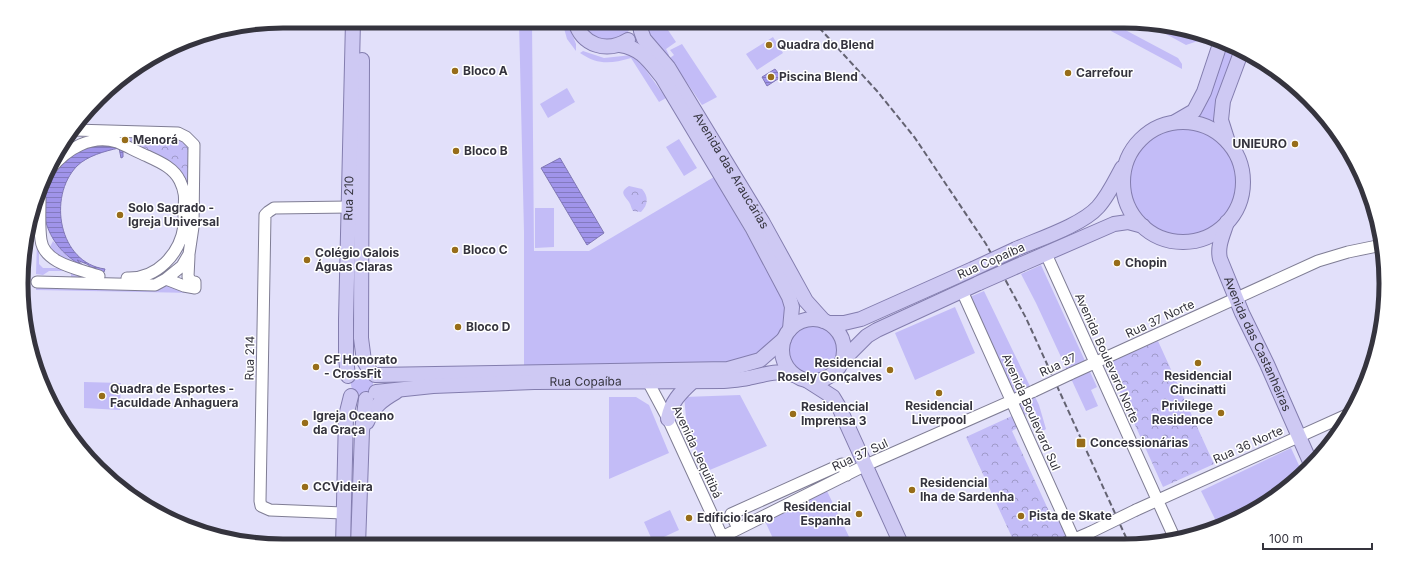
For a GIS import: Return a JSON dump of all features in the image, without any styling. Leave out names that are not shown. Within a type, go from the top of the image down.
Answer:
[{"type":"main road","name":"Rua 210","points":[[348,376],[346,352],[353,28]]},
{"type":"main road","name":"Rua 210","points":[[361,28],[361,338],[364,361],[372,372]]},
{"type":"main road","name":"Avenida das Araucárias","points":[[578,28],[582,36],[590,42],[605,47],[620,45],[633,48],[644,54],[662,77],[806,301],[827,322]]},
{"type":"main road","points":[[620,45],[629,39],[637,28]]},
{"type":"main road","name":"Avenida das Araucárias","points":[[640,28],[644,39],[668,67],[758,226],[792,307],[787,334]]},
{"type":"main road","points":[[1175,122],[1194,111],[1204,92],[1219,46]]},
{"type":"main road","points":[[1228,142],[1217,132],[1190,122],[1175,122],[1159,126],[1145,134],[1134,146],[1126,160],[1123,178],[1124,196],[1131,212],[1143,226],[1158,236],[1177,241],[1189,241],[1213,234],[1228,222],[1235,211],[1243,186],[1239,160],[1228,142],[1221,120],[1223,101],[1241,56]]},
{"type":"main road","name":"Rua Copaíba","points":[[827,322],[844,323],[861,319],[1080,221],[1091,214],[1098,206],[1126,160]]},
{"type":"main road","name":"Rua Copaíba","points":[[843,360],[867,336],[877,330],[979,283],[1114,224],[1128,222],[1143,226]]},
{"type":"main road","name":"Avenida das Castanheiras","points":[[1228,222],[1218,251],[1236,298],[1309,459]]},
{"type":"main road","points":[[808,381],[819,381],[829,377],[838,370],[843,360],[845,350],[843,339],[837,330],[827,322],[815,319],[797,323],[787,334],[782,346],[784,362],[794,375],[808,381],[833,397],[866,465],[899,539]]},
{"type":"main road","name":"Rua Copaíba","points":[[372,372],[502,378],[642,370],[728,369],[745,366],[760,360],[787,334]]},
{"type":"main road","points":[[361,338],[372,364],[394,374]]},
{"type":"main road","points":[[358,539],[362,432],[371,396],[378,383],[372,372],[357,368],[348,376],[346,386],[351,396],[356,398],[371,396]]},
{"type":"main road","name":"Rua Copaíba","points":[[534,377],[649,383],[748,378],[772,372],[785,371],[794,375]]},
{"type":"main road","name":"Rua Copaíba","points":[[371,396],[399,390],[502,378]]},
{"type":"main road","points":[[668,419],[674,401],[692,382]]},
{"type":"main road","points":[[362,432],[374,407],[380,401],[399,390]]},
{"type":"main road","points":[[343,539],[346,416],[347,405],[351,396]]},
{"type":"street","points":[[79,130],[178,133],[186,137],[194,145],[193,227],[189,254],[188,277],[192,282],[195,282],[195,288],[184,286],[166,279]]},
{"type":"street","points":[[40,207],[41,241],[44,250],[51,257],[63,264],[99,276],[137,278],[158,270],[170,258],[182,236],[184,207],[186,202],[184,190],[180,180],[174,172],[163,164],[116,142],[97,140],[78,145],[63,154]]},
{"type":"street","name":"Rua 214","points":[[343,512],[270,510],[261,506],[265,215],[274,208],[350,206]]},
{"type":"street","name":"Rua 37 Norte","points":[[1094,363],[1318,262],[1346,252],[1376,246]]},
{"type":"street","points":[[37,282],[155,285],[166,279],[182,266],[189,254]]},
{"type":"street","name":"Avenida Boulevard Norte","points":[[1046,254],[1094,363],[1173,534]]},
{"type":"street","points":[[87,283],[99,276]]},
{"type":"street","name":"Avenida Boulevard Sul","points":[[962,291],[1070,539]]},
{"type":"street","name":"Rua 37","points":[[1011,402],[1094,363]]},
{"type":"street","name":"Avenida Jequitibá","points":[[642,370],[668,419],[723,539]]},
{"type":"street","name":"Rua 37 Sul","points":[[726,539],[738,528],[866,465],[1011,402]]},
{"type":"street","name":"Rua 36 Norte","points":[[1077,539],[1157,500],[1341,418]]},
{"type":"street","points":[[738,528],[731,514],[842,464],[847,475]]},
{"type":"green space","points":[[519,28],[532,28],[534,251],[589,251],[714,177],[786,302],[785,326],[778,339],[765,352],[724,365],[524,368],[524,232]]},
{"type":"green space","points":[[564,28],[570,28],[576,44],[576,51],[567,39]]},
{"type":"green space","points":[[584,28],[631,28],[624,36],[608,43],[587,33]]},
{"type":"green space","points":[[648,28],[667,28],[676,42],[666,49],[669,55],[668,56],[653,40]]},
{"type":"green space","points":[[1112,28],[1122,28],[1178,58],[1182,64],[1182,69],[1111,31]]},
{"type":"green space","points":[[1160,30],[1199,40],[1186,45]]},
{"type":"green space","name":"Quadra do Blend","points":[[773,37],[783,53],[757,70],[746,54]]},
{"type":"green space","points":[[682,44],[717,97],[702,105],[670,58],[674,55],[670,50]]},
{"type":"green space","points":[[1225,49],[1237,54],[1218,126],[1196,118],[1201,113]]},
{"type":"green space","points":[[583,51],[604,58],[632,55],[643,66],[666,98],[659,102],[631,58],[604,62],[586,57],[580,53]]},
{"type":"green space","points":[[567,88],[575,102],[548,118],[540,104]]},
{"type":"green space","points":[[1183,127],[1193,128],[1213,136],[1221,143],[1228,151],[1236,171],[1236,191],[1228,211],[1221,219],[1213,226],[1193,234],[1183,235],[1173,234],[1153,226],[1145,219],[1138,211],[1130,191],[1129,181],[1130,171],[1138,151],[1145,143],[1153,136],[1173,128]]},
{"type":"green space","points":[[101,134],[173,136],[185,142],[189,148],[191,205],[180,178]]},
{"type":"green space","points":[[679,139],[697,168],[684,176],[666,147]]},
{"type":"green space","points":[[629,186],[642,189],[646,195],[647,201],[641,212],[633,211],[630,203],[623,194],[624,190]]},
{"type":"green space","points":[[535,208],[554,208],[554,247],[535,248]]},
{"type":"green space","points":[[53,241],[67,256],[78,264],[59,257],[51,250],[50,247]]},
{"type":"green space","points":[[37,242],[39,242],[39,264],[43,268],[67,268],[84,273],[87,279],[71,278],[71,273],[69,271],[49,271],[43,275],[36,274]]},
{"type":"green space","points":[[1041,265],[1097,387],[1091,390],[1098,406],[1086,411],[1021,274]]},
{"type":"green space","points":[[168,284],[195,293],[36,290],[36,286]]},
{"type":"green space","points":[[984,291],[1039,405],[1046,429],[1040,433],[1030,413],[1024,415],[970,297]]},
{"type":"green space","points":[[955,307],[975,353],[915,380],[895,333]]},
{"type":"green space","points":[[807,323],[819,323],[829,327],[837,335],[841,345],[841,357],[837,367],[829,375],[819,379],[807,379],[797,375],[789,367],[785,357],[785,345],[789,335],[797,327]]},
{"type":"green space","points":[[1158,341],[1214,464],[1163,487],[1107,363]]},
{"type":"green space","points":[[362,373],[370,376],[373,384],[370,392],[362,395],[354,392],[351,384],[354,376]]},
{"type":"green space","name":"Quadra de Esportes - Faculdade Anhaguera","points":[[84,382],[121,383],[120,410],[84,408]]},
{"type":"green space","points":[[740,395],[767,446],[705,472],[687,427],[684,397]]},
{"type":"green space","points":[[609,397],[636,397],[649,405],[669,453],[609,479]]},
{"type":"green space","points":[[1014,415],[1019,427],[1012,431],[1053,520],[1060,517],[1068,535],[1059,539],[1013,539],[966,437]]},
{"type":"green space","points":[[1291,448],[1300,468],[1279,486],[1251,505],[1237,513],[1215,522],[1201,491]]},
{"type":"green space","points":[[827,491],[850,539],[773,539],[764,519]]},
{"type":"green space","points":[[670,510],[679,530],[660,539],[652,539],[644,522]]},
{"type":"shaded area","name":"Piscina Blend","points":[[775,69],[781,77],[767,86],[762,77]]},
{"type":"shaded area","points":[[94,146],[118,147],[123,151],[123,157],[121,158],[119,148],[102,152],[81,162],[77,166],[68,179],[62,194],[62,227],[68,242],[77,255],[89,264],[105,269],[104,272],[89,268],[89,265],[77,260],[85,267],[66,255],[53,239],[46,221],[44,202],[48,184],[57,168],[73,155]]},
{"type":"shaded area","points":[[560,158],[604,233],[587,245],[541,168]]},
{"type":"railway","points":[[819,28],[877,91],[915,138],[986,244],[1026,318],[1127,539]]},
{"type":"place","name":"Quadra do Blend","points":[[769,45]]},
{"type":"place","name":"Bloco A","points":[[455,71]]},
{"type":"place","name":"Carrefour","points":[[1068,73]]},
{"type":"place","name":"Piscina Blend","points":[[771,77]]},
{"type":"place","name":"Menorá","points":[[125,140]]},
{"type":"place","name":"UNIEURO","points":[[1295,144]]},
{"type":"place","name":"Bloco B","points":[[456,151]]},
{"type":"place","name":"Solo Sagrado - Igreja Universal","points":[[120,215]]},
{"type":"place","name":"Bloco C","points":[[455,250]]},
{"type":"place","name":"Colégio Galois Águas Claras","points":[[307,260]]},
{"type":"place","name":"Chopin","points":[[1117,263]]},
{"type":"place","name":"Bloco D","points":[[458,327]]},
{"type":"place","name":"Residencial Cincinatti","points":[[1198,363]]},
{"type":"place","name":"CF Honorato - CrossFit","points":[[316,367]]},
{"type":"place","name":"Residencial Rosely Gonçalves","points":[[890,370]]},
{"type":"place","name":"Residencial Liverpool","points":[[939,393]]},
{"type":"place","name":"Quadra de Esportes - Faculdade Anhaguera","points":[[102,396]]},
{"type":"place","name":"Privilege Residence","points":[[1221,413]]},
{"type":"place","name":"Residencial Imprensa 3","points":[[793,414]]},
{"type":"place","name":"Igreja Oceano da Graça","points":[[305,423]]},
{"type":"place","name":"Concessionárias","points":[[1081,443]]},
{"type":"place","name":"CCVideira","points":[[305,487]]},
{"type":"place","name":"Residencial Iha de Sardenha","points":[[912,490]]},
{"type":"place","name":"Residencial Espanha","points":[[859,514]]},
{"type":"place","name":"Pista de Skate","points":[[1021,516]]},
{"type":"place","name":"Edíficio Ícaro","points":[[689,518]]}]
